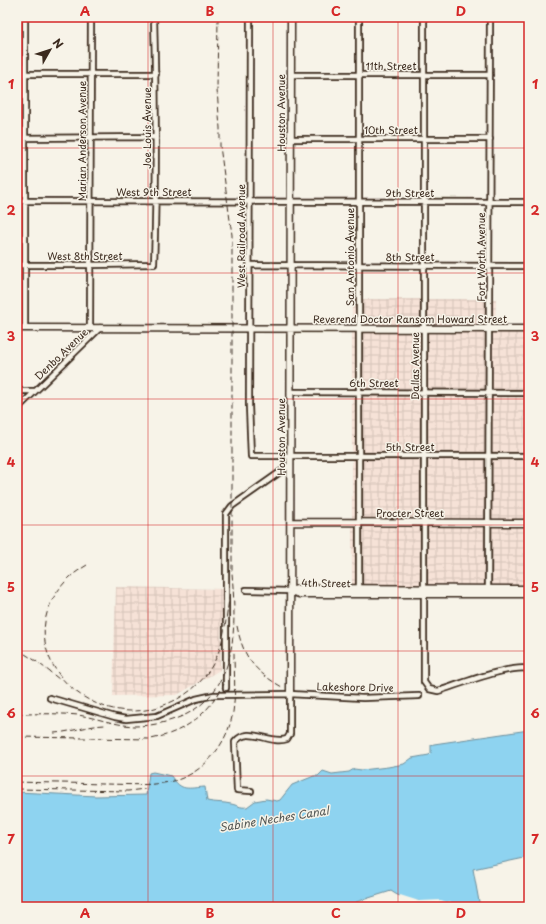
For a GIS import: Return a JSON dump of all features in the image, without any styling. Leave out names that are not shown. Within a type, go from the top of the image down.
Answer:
[{"type":"main road","name":"Houston Avenue","points":[[290,694],[291,17]]},
{"type":"main road","name":"Reverend Doctor Ransom Howard Street","points":[[17,328],[529,329]]},
{"type":"main road","name":"Procter Street","points":[[291,522],[529,523]]},
{"type":"main road","name":"4th Street","points":[[290,591],[299,594],[359,591],[488,591],[529,589]]},
{"type":"main road","name":"4th Street","points":[[488,591],[529,594]]},
{"type":"street","points":[[25,17],[25,328]]},
{"type":"street","name":"Marian Anderson Avenue","points":[[90,328],[91,17]]},
{"type":"street","name":"Joe Louis Avenue","points":[[154,17],[156,74],[156,201],[154,264]]},
{"type":"street","name":"West Railroad Avenue","points":[[250,17],[249,406],[251,456]]},
{"type":"street","name":"San Antonio Avenue","points":[[359,17],[359,591]]},
{"type":"street","name":"Dallas Avenue","points":[[424,17],[424,682],[429,689],[438,691],[506,670],[529,669]]},
{"type":"street","name":"Fort Worth Avenue","points":[[488,591],[490,17]]},
{"type":"street","points":[[17,74],[156,74]]},
{"type":"street","name":"11th Street","points":[[291,75],[490,75]]},
{"type":"street","points":[[17,138],[156,138]]},
{"type":"street","name":"10th Street","points":[[291,139],[490,139]]},
{"type":"street","name":"West 9th Street","points":[[17,201],[291,202]]},
{"type":"street","name":"9th Street","points":[[291,202],[529,202]]},
{"type":"street","name":"West 8th Street","points":[[17,265],[154,264]]},
{"type":"street","points":[[250,265],[291,265]]},
{"type":"street","name":"8th Street","points":[[291,265],[529,266]]},
{"type":"street","name":"Denbo Avenue","points":[[17,409],[100,328]]},
{"type":"street","points":[[17,391],[35,391]]},
{"type":"street","name":"6th Street","points":[[290,392],[529,393]]},
{"type":"street","name":"5th Street","points":[[251,456],[529,456]]},
{"type":"street","points":[[226,688],[226,514],[232,506],[290,465]]},
{"type":"street","points":[[246,590],[290,591]]},
{"type":"street","name":"Lakeshore Drive","points":[[50,698],[115,718],[126,719],[157,716],[196,699],[214,695],[290,694],[363,698],[419,696]]},
{"type":"street","name":"Houston Avenue","points":[[251,791],[237,790],[235,742],[238,737],[248,734],[280,741],[286,739],[290,734],[290,694]]},
{"type":"shaded area","points":[[352,299],[496,299],[495,332],[529,333],[529,597],[352,597]]},
{"type":"shaded area","points":[[116,587],[223,589],[220,670],[177,695],[113,696]]},
{"type":"water","name":"Sabine Neches Canal","points":[[529,730],[529,857],[473,869],[480,907],[456,907],[455,905],[414,901],[399,896],[391,891],[356,902],[353,907],[17,907],[17,792],[96,796],[146,795],[149,773],[153,772],[171,776],[178,785],[185,788],[205,787],[207,801],[247,807],[255,801],[266,799],[277,801],[280,800],[292,785],[314,776],[318,776],[323,771],[332,774],[349,772],[354,769],[362,770],[404,764],[412,758],[429,755],[431,753],[431,745],[434,744]]},
{"type":"pier","points":[[400,895],[419,901],[441,900],[447,902],[450,901],[452,903],[451,905],[419,904],[398,899]]},
{"type":"railway","points":[[17,714],[78,715],[134,726],[155,724],[187,714],[204,702],[217,687],[225,671],[233,633],[234,613],[232,573],[232,235],[220,146],[217,90],[218,17]]},
{"type":"railway","points":[[87,565],[72,575],[65,582],[49,608],[44,635],[50,660],[65,682],[86,698],[112,709],[140,711],[169,703],[189,692],[200,682],[209,671],[217,656],[224,629],[230,593]]},
{"type":"railway","points":[[237,626],[246,655],[251,662],[264,675],[282,687]]},
{"type":"railway","points":[[17,649],[36,661],[59,679]]},
{"type":"railway","points":[[17,782],[133,785],[163,783],[189,775],[210,759],[218,749],[230,725],[233,712],[235,682],[234,651]]},
{"type":"railway","points":[[17,737],[151,739],[163,736],[185,727],[203,713],[211,705],[224,684]]},
{"type":"railway","points":[[54,733],[107,725]]},
{"type":"railway","points":[[17,789],[128,791],[145,789]]}]
